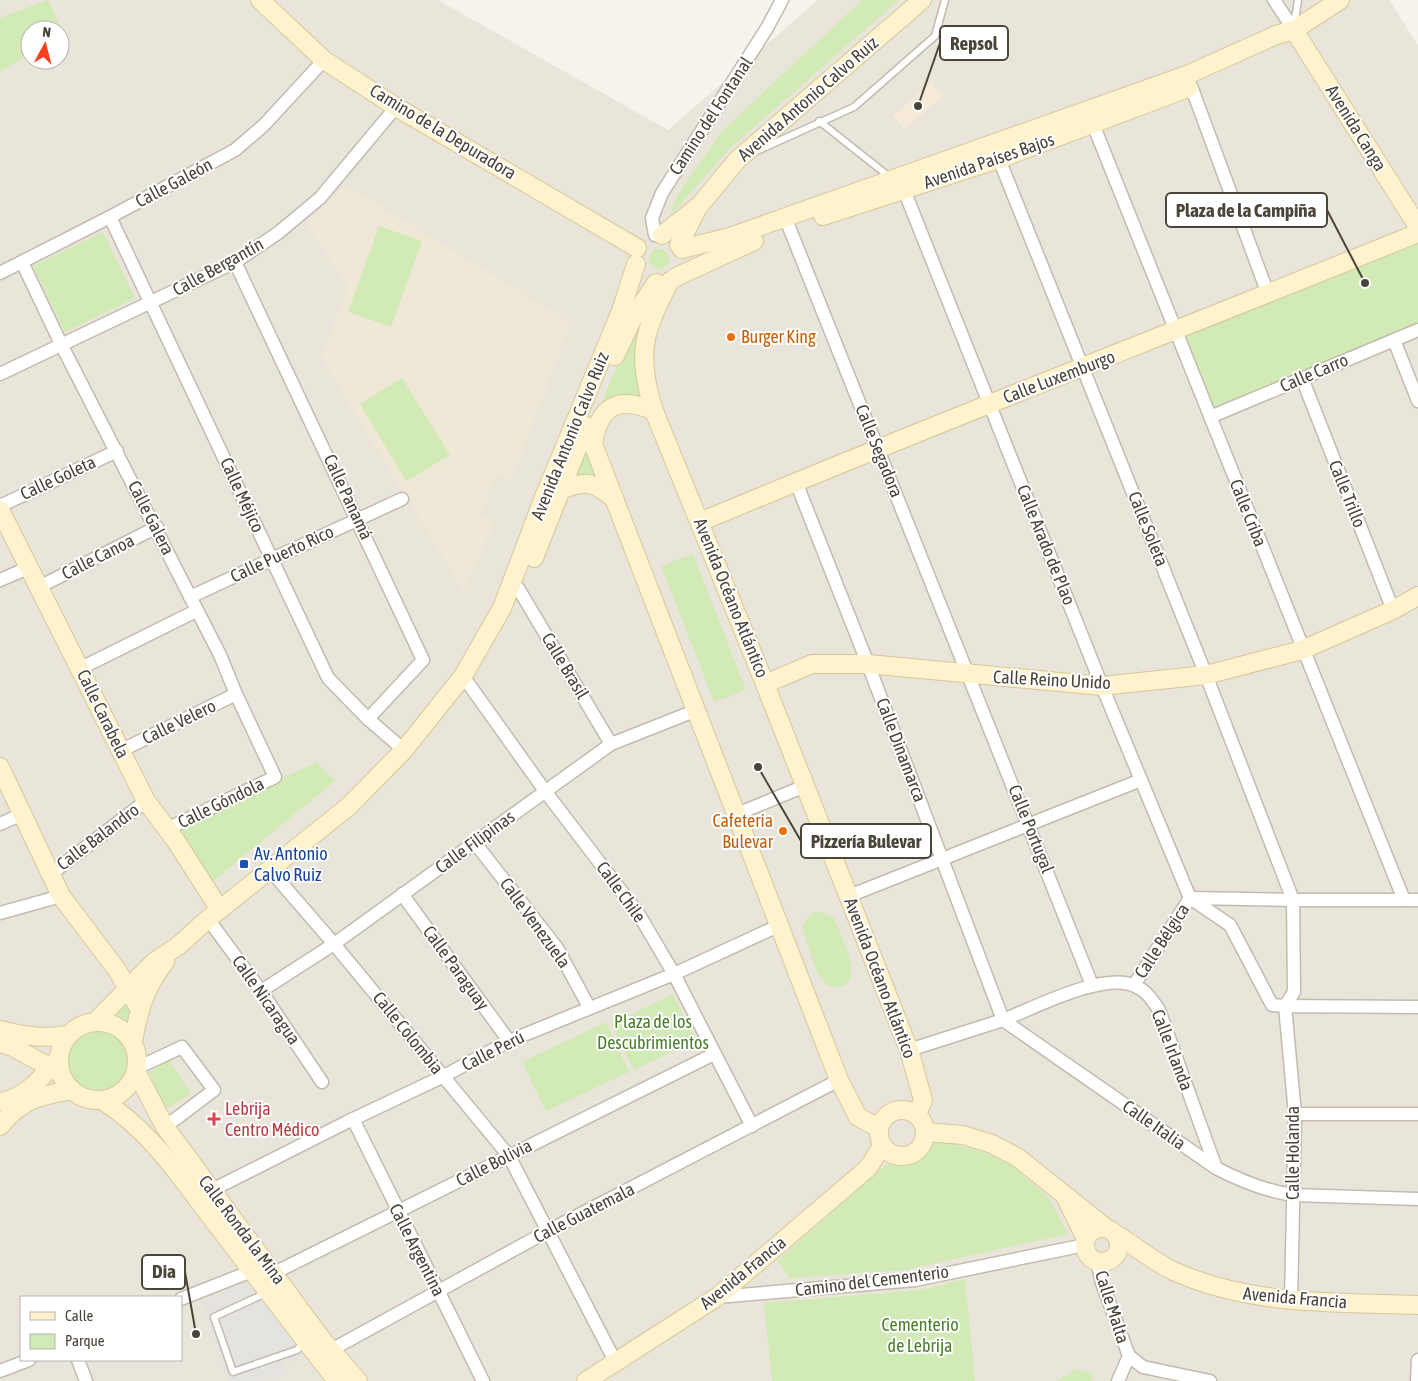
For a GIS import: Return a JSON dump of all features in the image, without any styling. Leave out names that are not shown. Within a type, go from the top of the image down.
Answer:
[{"type":"street","name":"Camino de la Depuradora","points":[[260,0],[324,60],[636,256]]},
{"type":"street","name":"Camino del Fontanal","points":[[659,235],[652,218],[662,193],[767,28],[782,0]]},
{"type":"street","name":"Avenida Antonio Calvo Ruiz","points":[[659,235],[700,204],[737,160],[922,0]]},
{"type":"street","points":[[1274,0],[1294,30]]},
{"type":"street","name":"Avenida Países Bajos","points":[[668,280],[734,249],[898,184],[1187,76],[1276,35],[1294,30],[1340,0]]},
{"type":"street","name":"Avenida Países Bajos","points":[[681,247],[730,237],[898,184],[999,159],[1191,86],[1282,45],[1294,30]]},
{"type":"street","name":"Avenida Canga","points":[[1294,30],[1418,227]]},
{"type":"street","name":"Calle Galeón","points":[[0,273],[235,150],[264,124],[324,60]]},
{"type":"street","points":[[1191,86],[1268,294]]},
{"type":"street","name":"Calle Bergantín","points":[[0,374],[235,262],[278,233],[320,198],[396,107]]},
{"type":"street","name":"Calle Criba","points":[[1094,124],[1302,650],[1404,900]]},
{"type":"street","name":"Calle Soleta","points":[[999,159],[1084,366],[1294,900]]},
{"type":"street","name":"Calle Arado de Plao","points":[[898,184],[990,404],[1102,686],[1190,898]]},
{"type":"street","name":"Avenida Antonio Calvo Ruiz","points":[[681,247],[700,204]]},
{"type":"street","name":"Calle Méjico","points":[[110,217],[328,678],[368,719],[404,750]]},
{"type":"street","name":"Calle Segadora","points":[[789,227],[969,674]]},
{"type":"street","name":"Calle Luxemburgo","points":[[700,522],[878,448],[1176,331],[1418,233]]},
{"type":"street","points":[[659,235],[672,238],[681,247],[683,264],[668,280],[643,277],[636,256],[648,237],[659,235]]},
{"type":"street","name":"Avenida Antonio Calvo Ruiz","points":[[502,608],[544,497],[620,311],[636,256]]},
{"type":"street","name":"Calle Galera","points":[[22,262],[61,344],[220,655],[275,777]]},
{"type":"street","name":"Calle Panamá","points":[[235,262],[358,518],[423,660],[368,719]]},
{"type":"street","name":"Avenida Antonio Calvo Ruiz","points":[[96,1021],[154,962],[178,946],[214,914],[349,806],[404,750],[463,676],[502,608],[518,588],[532,562],[620,342],[633,318],[668,280]]},
{"type":"street","name":"Avenida Océano Atlántico","points":[[668,280],[644,340],[643,361],[646,386],[654,411],[806,786],[910,1050],[923,1100],[917,1115]]},
{"type":"street","name":"Calle Carro","points":[[1210,417],[1418,330]]},
{"type":"street","points":[[1394,340],[1418,401]]},
{"type":"street","name":"Calle Trillo","points":[[1302,378],[1393,610]]},
{"type":"street","points":[[583,402],[593,444],[613,498],[697,710],[839,1080],[858,1117],[879,1128]]},
{"type":"street","points":[[593,444],[596,425],[604,413],[614,405],[624,403],[638,404],[654,411]]},
{"type":"street","name":"Calle Goleta","points":[[0,508],[116,451]]},
{"type":"street","name":"Calle Dinamarca","points":[[796,482],[868,664],[1003,1020]]},
{"type":"street","points":[[560,490],[587,483],[600,487],[613,498]]},
{"type":"street","name":"Calle Puerto Rico","points":[[190,596],[402,499]]},
{"type":"street","name":"Calle Carabela","points":[[0,508],[28,568],[81,668],[146,801],[167,829],[214,914]]},
{"type":"street","name":"Calle Canoa","points":[[39,587],[156,527]]},
{"type":"street","points":[[0,580],[28,568]]},
{"type":"street","name":"Calle Brasil","points":[[518,588],[611,744]]},
{"type":"street","name":"Calle Reino Unido","points":[[765,684],[812,664],[868,664],[1102,686],[1206,675],[1302,650],[1393,610],[1418,596]]},
{"type":"street","points":[[81,668],[196,611]]},
{"type":"street","name":"Calle Portugal","points":[[969,674],[1092,985]]},
{"type":"street","name":"Calle Chile","points":[[463,676],[545,791],[638,913],[674,974],[752,1126]]},
{"type":"street","name":"Calle Velero","points":[[122,750],[236,694]]},
{"type":"street","name":"Calle Filipinas","points":[[261,991],[334,944],[611,744],[697,710]]},
{"type":"street","points":[[0,767],[61,896],[117,970],[139,1008]]},
{"type":"street","name":"Calle Góndola","points":[[167,829],[275,777]]},
{"type":"street","points":[[849,896],[1141,780]]},
{"type":"street","points":[[737,814],[806,786]]},
{"type":"street","name":"Calle Balandro","points":[[51,874],[146,801]]},
{"type":"street","points":[[0,824],[22,814]]},
{"type":"street","name":"Calle Venezuela","points":[[475,843],[557,948],[589,1007]]},
{"type":"street","name":"Calle Colombia","points":[[270,870],[334,944],[509,1156],[616,1363]]},
{"type":"street","name":"Calle Paraguay","points":[[402,894],[509,1041]]},
{"type":"street","points":[[0,913],[61,896]]},
{"type":"street","points":[[1190,898],[1418,900]]},
{"type":"street","points":[[1190,898],[1230,925],[1272,1005],[1418,1007]]},
{"type":"street","name":"Calle Bélgica","points":[[1134,985],[1190,898]]},
{"type":"street","points":[[1285,1006],[1294,992],[1294,900]]},
{"type":"street","name":"Calle Nicaragua","points":[[214,914],[261,991],[322,1082]]},
{"type":"street","name":"Calle Perú","points":[[212,1190],[353,1119],[444,1076],[509,1041],[674,974],[780,925]]},
{"type":"street","name":"Avenida Antonio Calvo Ruiz","points":[[133,1042],[139,1008],[153,977],[178,946]]},
{"type":"street","points":[[910,1050],[1003,1020],[1092,985],[1114,980],[1134,985]]},
{"type":"street","name":"Calle Irlanda","points":[[1134,985],[1148,994],[1159,1010],[1216,1168]]},
{"type":"street","name":"Calle Holanda","points":[[1285,1006],[1295,1114],[1291,1301]]},
{"type":"street","name":"Calle Italia","points":[[1003,1020],[1216,1168],[1240,1181],[1274,1192],[1293,1195],[1418,1199]]},
{"type":"street","points":[[0,1030],[33,1038],[51,1038],[68,1035],[85,1023],[96,1021],[118,1026],[127,1033],[133,1042],[138,1059],[137,1070],[132,1082],[124,1091],[102,1100],[81,1096],[72,1090],[57,1066],[0,1043]]},
{"type":"street","points":[[0,1102],[13,1100],[57,1066],[62,1046],[68,1035]]},
{"type":"street","points":[[137,1070],[182,1048],[214,1090],[165,1127]]},
{"type":"street","name":"Calle Bolivia","points":[[274,1273],[714,1054]]},
{"type":"street","name":"Calle Ronda la Mina","points":[[137,1070],[165,1127],[331,1350],[358,1381]]},
{"type":"street","name":"Calle Guatemala","points":[[331,1350],[548,1230],[839,1080]]},
{"type":"street","points":[[0,1126],[19,1107],[40,1095],[72,1090]]},
{"type":"street","name":"Calle Ronda la Mina","points":[[102,1100],[128,1116],[168,1158],[267,1292],[337,1381]]},
{"type":"street","points":[[900,1110],[917,1115],[925,1126],[926,1132],[922,1145],[911,1155],[896,1156],[882,1146],[879,1128],[886,1116],[900,1110]]},
{"type":"street","points":[[1295,1114],[1418,1114]]},
{"type":"street","name":"Calle Argentina","points":[[353,1119],[483,1381]]},
{"type":"street","name":"Avenida Francia","points":[[926,1132],[963,1136],[992,1144],[1017,1157],[1065,1196],[1150,1257],[1177,1273],[1231,1292],[1291,1301],[1418,1305]]},
{"type":"street","name":"Avenida Francia","points":[[586,1381],[718,1297],[868,1168],[882,1146]]},
{"type":"street","name":"Avenida Francia","points":[[1065,1196],[1085,1242]]},
{"type":"street","points":[[1105,1260],[1119,1250],[1112,1231],[1096,1228],[1085,1242],[1088,1255],[1105,1260],[1150,1257]]},
{"type":"street","name":"Camino del Cementerio","points":[[718,1297],[915,1280],[1085,1242]]},
{"type":"street","name":"Calle Malta","points":[[1105,1260],[1102,1283],[1129,1356],[1118,1381]]},
{"type":"street","points":[[182,1299],[252,1271]]},
{"type":"street","points":[[1129,1356],[1142,1367],[1210,1381]]},
{"type":"street","points":[[1417,1381],[1418,1360]]},
{"type":"street","points":[[0,1371],[26,1361]]},
{"type":"street","points":[[78,1361],[86,1381]]},
{"type":"lane","points":[[737,160],[854,107],[935,36],[945,0]]},
{"type":"lane","points":[[1294,30],[1298,0]]},
{"type":"lane","points":[[819,122],[898,184]]},
{"type":"lane","points":[[267,1292],[214,1317],[232,1372],[297,1350],[305,1341]]},
{"type":"shaded area","points":[[0,0],[438,0],[668,130],[818,0],[1389,0],[1418,45],[1418,1381],[0,1381]]},
{"type":"shaded area","points":[[931,83],[943,96],[905,129],[893,116]]},
{"type":"shaded area","points":[[346,185],[571,323],[511,480],[495,475],[481,516],[495,520],[464,592],[321,357],[348,287],[306,223]]},
{"type":"shaded area","points":[[250,1280],[307,1356],[283,1363],[287,1375],[262,1381],[228,1381],[201,1302]]},
{"type":"green space","points":[[48,0],[57,20],[20,20],[20,59],[0,72],[0,18]]},
{"type":"green space","points":[[862,0],[899,0],[730,148],[672,214],[673,204],[684,185],[722,131]]},
{"type":"green space","points":[[379,226],[422,241],[391,327],[348,312]]},
{"type":"green space","points":[[103,232],[135,298],[65,332],[33,266]]},
{"type":"green space","points":[[1418,242],[1418,325],[1213,408],[1185,335]]},
{"type":"green space","points":[[655,249],[663,249],[669,255],[669,263],[663,269],[655,269],[649,263],[649,255]]},
{"type":"green space","points":[[646,307],[639,341],[637,363],[637,374],[642,397],[622,396],[602,402],[629,337]]},
{"type":"green space","points":[[402,378],[450,455],[406,481],[360,404]]},
{"type":"green space","points":[[585,445],[597,477],[571,476]]},
{"type":"green space","points":[[693,554],[746,690],[714,702],[661,566]]},
{"type":"green space","points":[[316,762],[335,781],[212,882],[176,830]]},
{"type":"green space","points":[[815,912],[825,913],[834,918],[849,956],[851,975],[848,982],[841,987],[825,983],[817,972],[811,956],[802,927],[806,919]]},
{"type":"green space","name":"Plaza de los Descubrimientos","points":[[673,994],[696,1040],[634,1070],[611,1024]]},
{"type":"green space","points":[[126,998],[131,1010],[132,1024],[110,1012]]},
{"type":"green space","points":[[606,1022],[629,1072],[546,1111],[522,1062]]},
{"type":"green space","points":[[98,1030],[115,1035],[123,1043],[128,1060],[123,1077],[115,1085],[98,1090],[81,1085],[73,1077],[68,1060],[73,1043],[81,1035]]},
{"type":"green space","points":[[169,1060],[191,1094],[164,1110],[150,1072]]},
{"type":"green space","points":[[939,1139],[1004,1159],[1049,1198],[1068,1234],[905,1270],[790,1278],[777,1261],[888,1163],[917,1161]]},
{"type":"green space","name":"Cementerio de Lebrija","points":[[965,1279],[975,1381],[772,1381],[764,1303],[921,1290]]},
{"type":"green space","points":[[1076,1369],[1094,1374],[1092,1381],[1057,1381]]},
{"type":"place","name":"Repsol","points":[[918,106]]},
{"type":"place","name":"Plaza de la Campiña","points":[[1365,283]]},
{"type":"place","name":"Burger King","points":[[731,337]]},
{"type":"place","name":"Pizzería Bulevar","points":[[758,767]]},
{"type":"place","name":"Cafetería Bulevar","points":[[783,831]]},
{"type":"place","name":"Av. Antonio Calvo Ruiz","points":[[244,864]]},
{"type":"place","name":"Lebrija Centro Médico","points":[[214,1119]]},
{"type":"place","name":"Dia","points":[[196,1334]]}]
